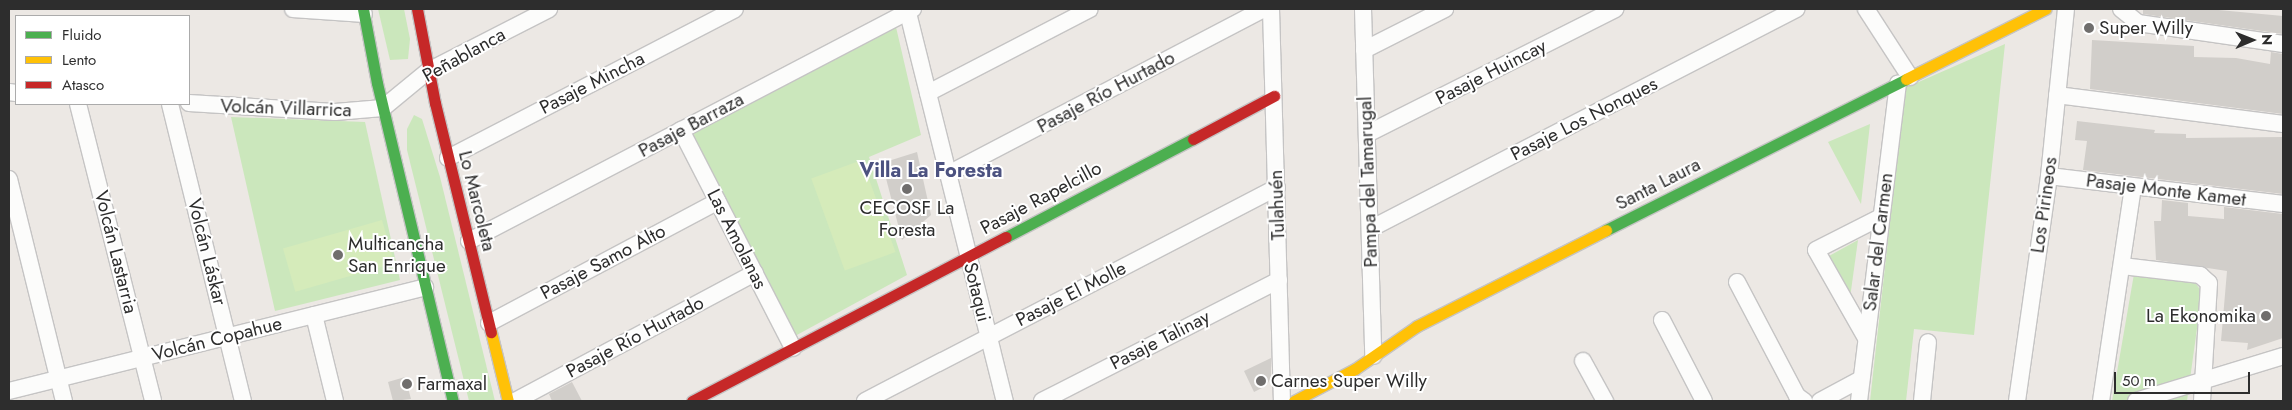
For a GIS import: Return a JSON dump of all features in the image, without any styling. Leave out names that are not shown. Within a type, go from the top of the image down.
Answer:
[{"type":"street","points":[[293,9],[364,11],[383,108],[453,401]]},
{"type":"street","name":"Lo Marcoleta","points":[[417,9],[428,71],[448,158],[508,401]]},
{"type":"street","name":"Peñablanca","points":[[383,108],[428,71],[549,9]]},
{"type":"street","name":"Pasaje Mincha","points":[[448,158],[735,9]]},
{"type":"street","points":[[928,92],[1090,9]]},
{"type":"street","name":"Pasaje Río Hurtado","points":[[948,174],[1264,9]]},
{"type":"street","name":"Tulahuén","points":[[1271,9],[1282,401]]},
{"type":"street","name":"Pampa del Tamarugal","points":[[1363,9],[1372,356]]},
{"type":"street","points":[[1364,50],[1445,9]]},
{"type":"street","name":"Pasaje Huincay","points":[[1367,134],[1615,9]]},
{"type":"street","name":"Pasaje Los Nonques","points":[[1370,228],[1797,9]]},
{"type":"street","points":[[1866,9],[1904,80]]},
{"type":"street","name":"Santa Laura","points":[[1301,400],[1341,378],[1417,326],[2045,9]]},
{"type":"street","name":"Los Pirineos","points":[[2017,401],[2049,176],[2066,9]]},
{"type":"street","points":[[2121,9],[2138,23],[2283,44]]},
{"type":"street","name":"Sotaqui","points":[[909,10],[1004,401]]},
{"type":"street","name":"Pasaje Barraza","points":[[469,241],[909,10]]},
{"type":"street","name":"Salar del Carmen","points":[[1859,401],[1881,217],[1904,80]]},
{"type":"street","points":[[2057,95],[2283,124]]},
{"type":"street","name":"Pasaje Rapelcillo","points":[[692,401],[1274,96]]},
{"type":"street","name":"Volcán Villarrica","points":[[190,103],[335,112],[383,108]]},
{"type":"street","name":"Volcán Lastarria","points":[[78,105],[153,401]]},
{"type":"street","name":"Volcán Láskar","points":[[170,105],[243,401]]},
{"type":"street","name":"Las Amolanas","points":[[681,130],[793,348]]},
{"type":"street","name":"Pasaje Monte Kamet","points":[[2049,176],[2283,204]]},
{"type":"street","points":[[9,179],[64,401]]},
{"type":"street","points":[[2101,401],[2134,186]]},
{"type":"street","name":"Pasaje El Molle","points":[[865,401],[1277,187]]},
{"type":"street","name":"Pasaje Samo Alto","points":[[489,323],[718,200]]},
{"type":"street","points":[[1866,338],[1816,250],[1881,217]]},
{"type":"street","points":[[2122,266],[2200,275],[2207,280],[2210,291],[2202,380],[2202,401]]},
{"type":"street","name":"Pasaje Río Hurtado","points":[[515,401],[755,273]]},
{"type":"street","name":"Pasaje Talinay","points":[[1042,401],[1279,280]]},
{"type":"street","points":[[1737,282],[1797,396],[1804,401]]},
{"type":"street","name":"Volcán Copahue","points":[[9,391],[425,288]]},
{"type":"street","points":[[314,315],[335,401]]},
{"type":"street","points":[[1662,320],[1704,401]]},
{"type":"street","points":[[1922,401],[1928,342]]},
{"type":"street","points":[[2136,401],[2283,356]]},
{"type":"street","points":[[1583,361],[1605,401]]},
{"type":"street","points":[[1820,401],[1861,379]]},
{"type":"green space","points":[[378,9],[404,9],[410,39],[408,59],[390,60]]},
{"type":"green space","points":[[896,27],[921,135],[869,157],[907,275],[795,336],[693,134]]},
{"type":"green space","points":[[2005,44],[1974,335],[1914,329],[1906,401],[1870,401],[1905,88]]},
{"type":"green space","points":[[414,115],[422,119],[440,177],[495,401],[469,401],[407,150],[407,129]]},
{"type":"green space","points":[[231,117],[365,122],[400,280],[275,311]]},
{"type":"green space","points":[[1870,124],[1861,204],[1828,142]]},
{"type":"green space","points":[[862,160],[896,252],[845,271],[811,178]]},
{"type":"green space","name":"Multicancha San Enrique","points":[[382,220],[394,263],[295,292],[283,248]]},
{"type":"green space","points":[[1858,240],[1850,298],[1829,256]]},
{"type":"green space","points":[[2134,274],[2193,280],[2202,292],[2187,401],[2112,401]]},
{"type":"building","points":[[2143,9],[2208,9],[2283,16],[2283,34],[2143,14]]},
{"type":"building","points":[[2092,40],[2194,46],[2194,57],[2236,58],[2270,64],[2271,52],[2283,54],[2283,114],[2090,89]]},
{"type":"building","points":[[2077,121],[2155,130],[2154,133],[2186,134],[2186,138],[2283,137],[2283,194],[2083,170],[2087,141],[2075,140]]},
{"type":"building","name":"CECOSF La Foresta","points":[[917,152],[931,215],[902,240],[882,163]]},
{"type":"building","points":[[2162,200],[2188,203],[2188,216],[2224,219],[2224,207],[2283,214],[2283,338],[2247,350],[2248,343],[2221,341],[2227,271],[2156,260],[2154,221],[2161,221]]},
{"type":"building","points":[[1271,358],[1271,378],[1266,386],[1254,392],[1244,371]]},
{"type":"building","points":[[405,377],[411,399],[393,401],[388,382]]},
{"type":"building","points":[[572,382],[582,401],[552,401],[549,394]]},
{"type":"traffic: fast","points":[[363,9],[377,83],[453,401]]},
{"type":"traffic: fast","points":[[1606,230],[1906,79]]},
{"type":"traffic: fast","points":[[1006,237],[1193,139]]},
{"type":"traffic: slow","points":[[1906,79],[2045,9]]},
{"type":"traffic: slow","points":[[1294,401],[1355,369],[1417,326],[1606,230]]},
{"type":"traffic: slow","points":[[491,332],[508,401]]},
{"type":"traffic: jam","points":[[417,9],[435,103],[491,332]]},
{"type":"traffic: jam","points":[[1193,139],[1274,96]]},
{"type":"traffic: jam","points":[[692,401],[1006,237]]},
{"type":"place","name":"Super Willy","points":[[2089,28]]},
{"type":"place","name":"CECOSF La Foresta","points":[[907,189]]},
{"type":"place","name":"Multicancha San Enrique","points":[[338,255]]},
{"type":"place","name":"La Ekonomika","points":[[2266,316]]},
{"type":"place","name":"Carnes Super Willy","points":[[1261,381]]},
{"type":"place","name":"Farmaxal","points":[[407,384]]},
{"type":"district","name":"Villa La Foresta","points":[[931,170]]}]
